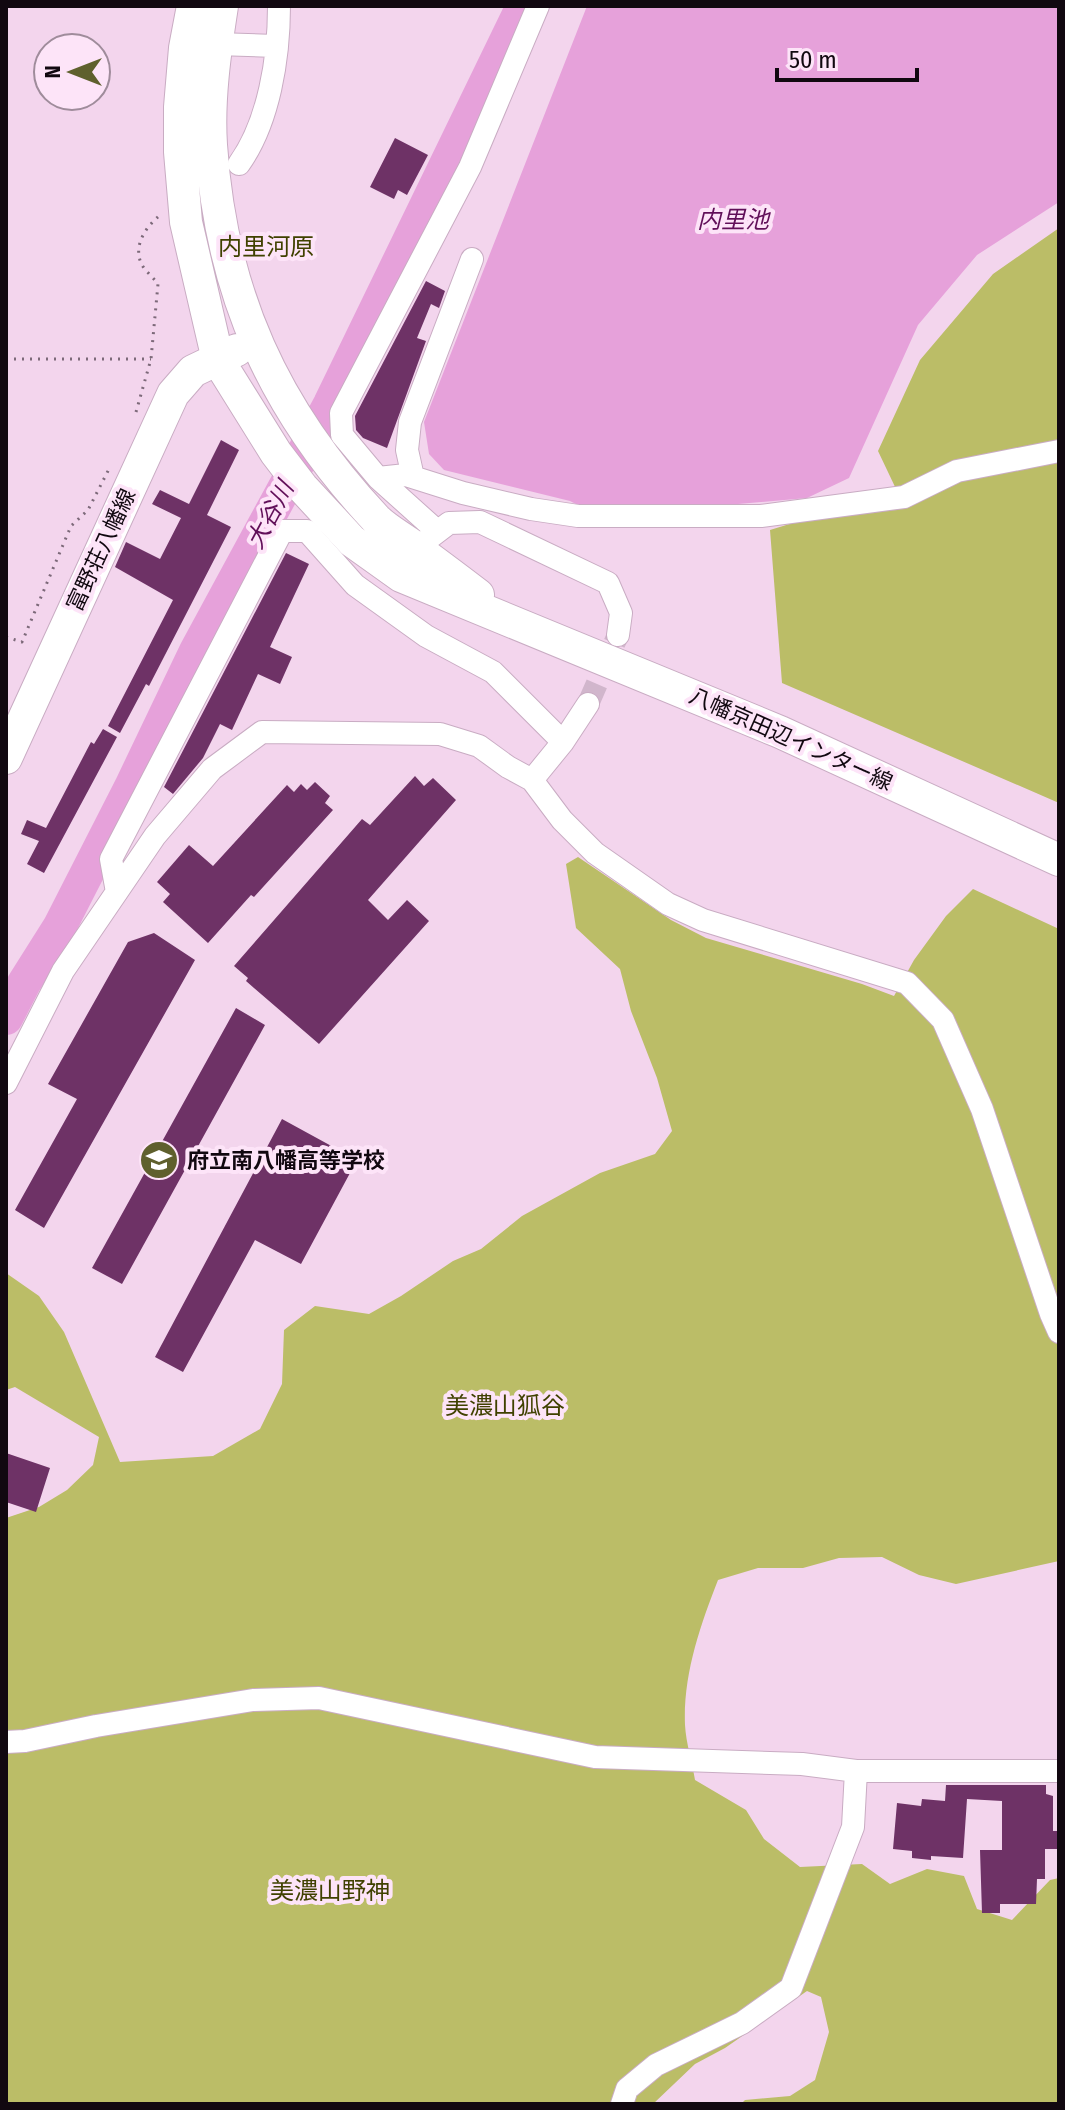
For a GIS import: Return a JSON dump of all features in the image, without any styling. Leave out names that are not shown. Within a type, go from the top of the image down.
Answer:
[{"type":"main road","points":[[193,6],[185,48],[180,152],[186,222],[218,360]]},
{"type":"main road","points":[[222,6],[216,44],[211,143],[226,254],[254,341]]},
{"type":"main road","name":"富野荘八幡線","points":[[6,758],[173,394],[193,371],[254,341]]},
{"type":"main road","name":"八幡京田辺インター線","points":[[254,341],[295,416],[378,521],[519,624],[780,732],[1059,860]]},
{"type":"main road","name":"八幡京田辺インター線","points":[[218,360],[276,453],[302,487],[352,541],[419,553]]},
{"type":"street","points":[[239,164],[253,145],[260,122],[272,72],[279,6]]},
{"type":"street","points":[[538,6],[470,167],[341,413],[342,435],[378,478],[419,553],[449,523],[480,522],[608,583],[621,613],[618,635]]},
{"type":"street","points":[[216,44],[275,46]]},
{"type":"street","points":[[413,477],[407,450],[410,422],[472,259]]},
{"type":"street","points":[[378,478],[406,475],[531,509],[578,516],[761,516],[904,497],[957,471],[1059,451]]},
{"type":"street","points":[[117,892],[111,859],[282,531],[307,531],[355,585],[426,636],[493,672],[563,742]]},
{"type":"street","points":[[532,780],[563,742],[588,704]]},
{"type":"street","points":[[6,1083],[63,971],[155,836],[212,769],[262,732],[440,734],[479,746],[532,780],[562,820],[595,853],[668,904],[703,920],[907,983],[943,1020],[982,1109],[1059,1332]]},
{"type":"street","points":[[6,1742],[253,1700],[319,1698],[595,1757],[802,1764],[856,1771],[1059,1771]]},
{"type":"street","points":[[622,2104],[627,2089],[656,2065],[742,2023],[791,1988],[853,1827],[856,1771]]},
{"type":"path","points":[[132,424],[151,359],[158,284],[141,263],[140,249],[145,228],[161,214]]},
{"type":"path","points":[[6,359],[151,359]]},
{"type":"path","points":[[6,637],[22,642],[71,526],[88,510],[113,461]]},
{"type":"shaded area","points":[[1059,228],[1059,803],[782,683],[770,530],[897,491],[878,451],[920,360],[993,274]]},
{"type":"shaded area","points":[[578,857],[671,920],[706,938],[894,996],[914,960],[946,916],[973,889],[1059,929],[1059,1561],[956,1584],[919,1575],[882,1557],[839,1558],[803,1568],[758,1568],[718,1580],[690,1669],[685,1725],[695,1780],[746,1810],[764,1839],[800,1867],[862,1864],[890,1884],[927,1869],[964,1876],[977,1909],[1012,1920],[1050,1880],[1059,1878],[1059,2104],[741,2104],[745,2100],[790,2096],[815,2080],[829,2032],[821,1997],[807,1991],[725,2048],[695,2064],[653,2104],[6,2104],[6,1518],[39,1507],[67,1490],[93,1465],[99,1437],[15,1387],[6,1390],[6,1273],[39,1296],[64,1332],[120,1462],[213,1456],[260,1429],[282,1384],[284,1330],[315,1306],[369,1314],[453,1261],[481,1249],[522,1216],[600,1173],[655,1154],[672,1131],[620,969],[576,928],[566,864]]},
{"type":"water","name":"内里池","points":[[587,6],[1059,6],[1059,202],[977,255],[918,325],[849,478],[807,498],[600,516],[570,501],[444,470],[429,454],[424,422]]},
{"type":"building","points":[[395,138],[428,155],[407,195],[398,190],[394,199],[370,187]]},
{"type":"building","points":[[426,281],[445,291],[439,308],[431,304],[417,338],[426,341],[387,448],[363,438],[356,430],[355,416]]},
{"type":"building","points":[[221,440],[239,450],[207,515],[231,527],[149,686],[146,684],[120,733],[108,726],[173,600],[115,567],[126,542],[160,559],[181,518],[152,504],[160,490],[189,504]]},
{"type":"building","points":[[286,553],[309,564],[270,647],[292,657],[280,684],[258,674],[232,730],[220,724],[203,758],[173,794],[164,787]]},
{"type":"building","points":[[103,729],[117,737],[44,873],[27,864],[39,841],[21,834],[27,820],[46,828],[91,742],[94,744]]},
{"type":"building","points":[[415,776],[424,786],[433,778],[456,800],[368,900],[388,920],[407,900],[429,921],[319,1044],[246,981],[248,978],[234,966],[362,819],[370,825]]},
{"type":"building","points":[[315,782],[330,796],[325,803],[333,810],[208,943],[163,902],[170,894],[157,882],[189,845],[213,866],[287,785],[294,792],[301,784],[307,790]]},
{"type":"building","points":[[154,933],[195,960],[44,1228],[15,1210],[77,1099],[48,1084],[128,942]]},
{"type":"building","points":[[236,1008],[265,1025],[122,1284],[92,1268]]},
{"type":"building","points":[[282,1119],[357,1160],[301,1264],[255,1240],[183,1372],[155,1357]]},
{"type":"building","points":[[6,1453],[50,1468],[36,1512],[6,1502]]},
{"type":"building","points":[[946,1785],[1046,1785],[1046,1794],[1053,1796],[1053,1831],[1059,1831],[1059,1849],[1045,1849],[1045,1879],[1037,1879],[1036,1904],[1000,1904],[1000,1913],[982,1913],[980,1850],[1002,1850],[1002,1801],[967,1799],[963,1858],[912,1858],[912,1851],[893,1849],[897,1803],[921,1806],[922,1799],[945,1801]]},
{"type":"waterway","name":"大谷川","points":[[6,1018],[60,926],[196,651],[330,404],[523,6]]},
{"type":"tunnel","points":[[588,704],[618,635]]},
{"type":"place","name":"府立南八幡高等学校","points":[[159,1160]]},
{"type":"district","name":"内里河原","points":[[266,247]]},
{"type":"district","name":"美濃山狐谷","points":[[505,1406]]},
{"type":"district","name":"美濃山野神","points":[[330,1891]]}]
